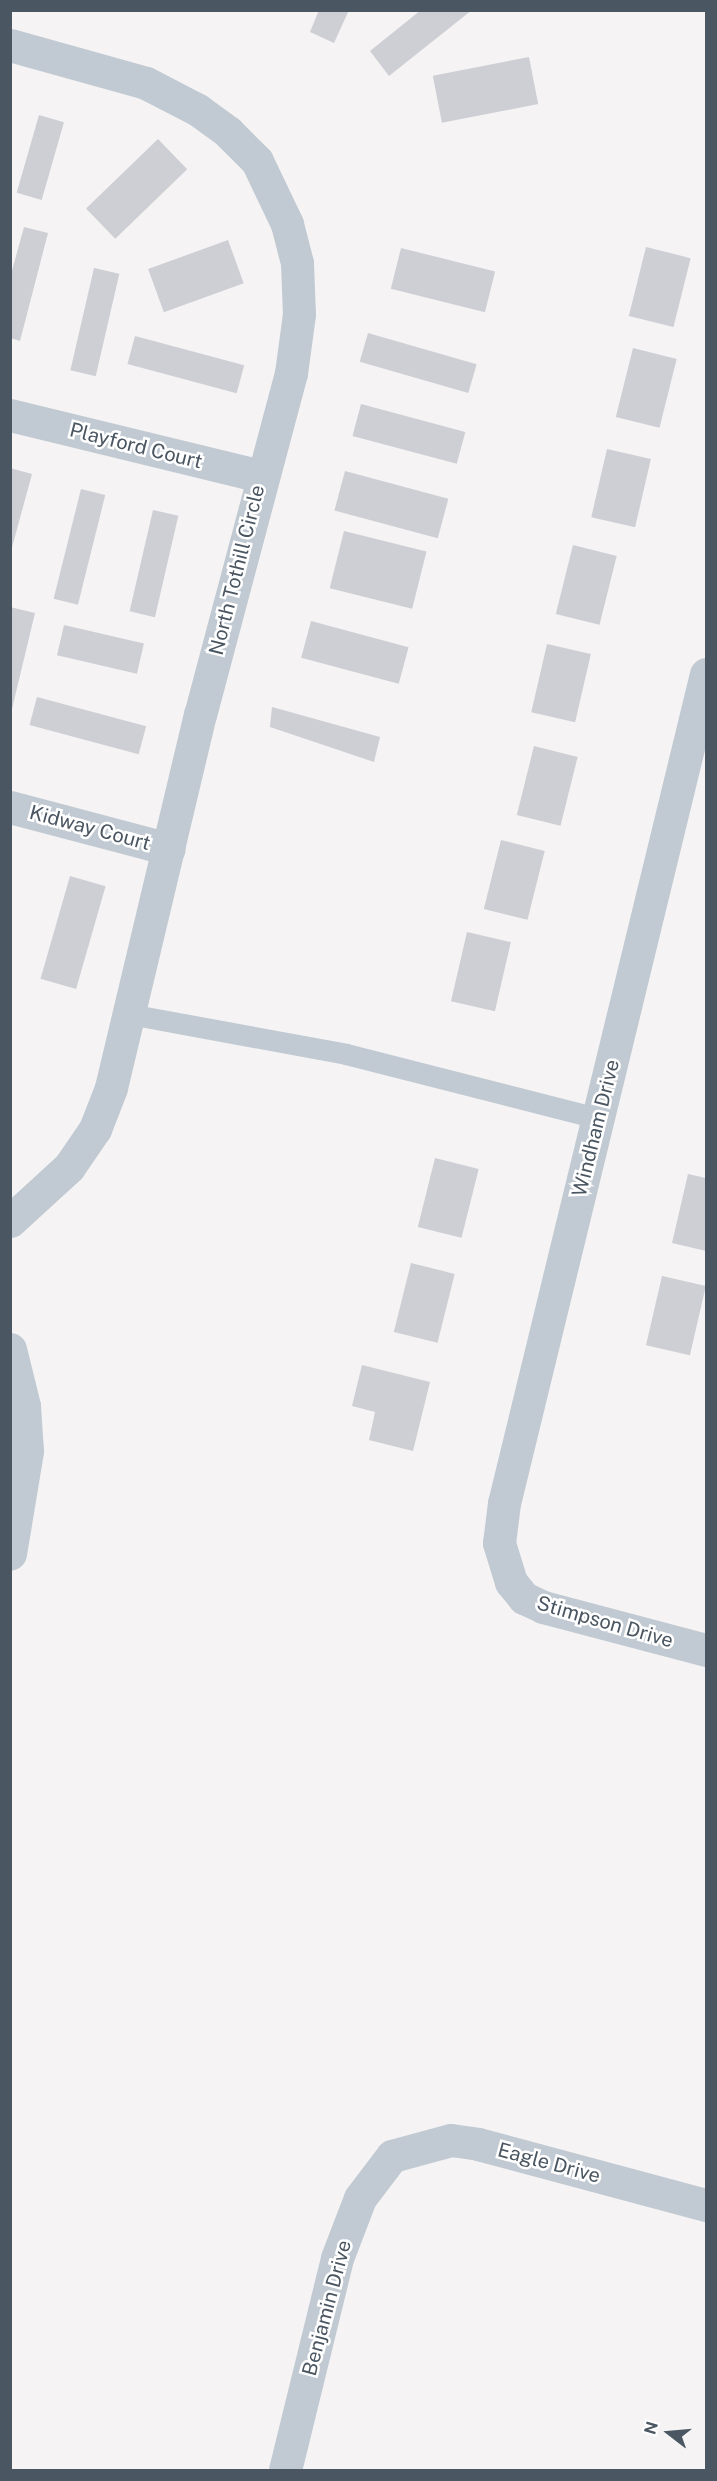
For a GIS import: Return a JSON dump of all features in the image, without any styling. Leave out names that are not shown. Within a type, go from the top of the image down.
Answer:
[{"type":"street","name":"North Tothill Circle","points":[[10,45],[83,63],[171,93],[228,132],[257,161],[287,224],[297,263],[299,314],[291,373],[261,476],[111,1088],[95,1129],[69,1167],[10,1221]]},
{"type":"street","name":"Playford Court","points":[[10,415],[261,476]]},
{"type":"street","name":"Windham Drive","points":[[511,1582],[499,1544],[504,1503],[706,674]]},
{"type":"street","name":"Kidway Court","points":[[10,807],[169,849]]},
{"type":"street","points":[[10,1349],[24,1406],[27,1451],[10,1554]]},
{"type":"street","name":"Stimpson Drive","points":[[511,1582],[524,1598],[543,1607],[706,1650]]},
{"type":"street","name":"Eagle Drive","points":[[392,2156],[451,2140],[478,2144],[706,2205]]},
{"type":"street","name":"Benjamin Drive","points":[[285,2470],[337,2258],[360,2198],[392,2156]]},
{"type":"lane","points":[[129,1014],[346,1054],[598,1118]]},
{"type":"building","points":[[319,10],[349,10],[334,43],[310,32]]},
{"type":"building","points":[[421,10],[472,10],[389,76],[370,51]]},
{"type":"building","points":[[529,57],[538,104],[442,123],[433,76]]},
{"type":"building","points":[[39,115],[64,122],[42,200],[17,193]]},
{"type":"building","points":[[158,139],[187,169],[115,239],[86,208]]},
{"type":"building","points":[[24,227],[48,233],[20,341],[10,338],[10,278]]},
{"type":"building","points":[[228,240],[244,283],[164,312],[148,269]]},
{"type":"building","points":[[646,247],[691,258],[673,327],[629,316]]},
{"type":"building","points":[[401,248],[495,271],[485,312],[391,289]]},
{"type":"building","points":[[94,268],[119,274],[96,376],[70,370]]},
{"type":"building","points":[[368,333],[477,364],[468,393],[360,362]]},
{"type":"building","points":[[135,336],[244,365],[237,393],[127,364]]},
{"type":"building","points":[[633,348],[677,359],[659,428],[616,417]]},
{"type":"building","points":[[361,404],[465,432],[457,464],[352,436]]},
{"type":"building","points":[[607,449],[651,459],[635,527],[591,517]]},
{"type":"building","points":[[10,468],[32,474],[11,551],[10,551]]},
{"type":"building","points":[[345,471],[448,499],[438,538],[334,511]]},
{"type":"building","points":[[81,489],[105,495],[78,605],[54,599]]},
{"type":"building","points":[[153,510],[178,516],[155,617],[130,611]]},
{"type":"building","points":[[344,531],[426,552],[412,609],[330,588]]},
{"type":"building","points":[[573,545],[617,556],[599,625],[556,614]]},
{"type":"building","points":[[10,607],[35,613],[11,713],[10,713]]},
{"type":"building","points":[[311,621],[409,647],[399,684],[301,658]]},
{"type":"building","points":[[64,625],[144,643],[137,674],[57,655]]},
{"type":"building","points":[[547,644],[591,654],[575,722],[531,712]]},
{"type":"building","points":[[37,697],[146,726],[139,754],[29,725]]},
{"type":"building","points":[[272,707],[380,737],[374,762],[270,727]]},
{"type":"building","points":[[534,746],[578,757],[560,826],[517,815]]},
{"type":"building","points":[[501,840],[545,851],[527,920],[484,909]]},
{"type":"building","points":[[70,876],[106,886],[76,989],[41,979]]},
{"type":"building","points":[[467,932],[511,942],[495,1011],[451,1001]]},
{"type":"building","points":[[435,1158],[479,1169],[461,1238],[418,1227]]},
{"type":"building","points":[[688,1174],[706,1178],[706,1251],[672,1243]]},
{"type":"building","points":[[411,1263],[455,1274],[437,1343],[394,1332]]},
{"type":"building","points":[[662,1276],[706,1286],[690,1355],[646,1345]]},
{"type":"building","points":[[362,1365],[430,1382],[413,1451],[369,1440],[375,1412],[352,1406]]}]
